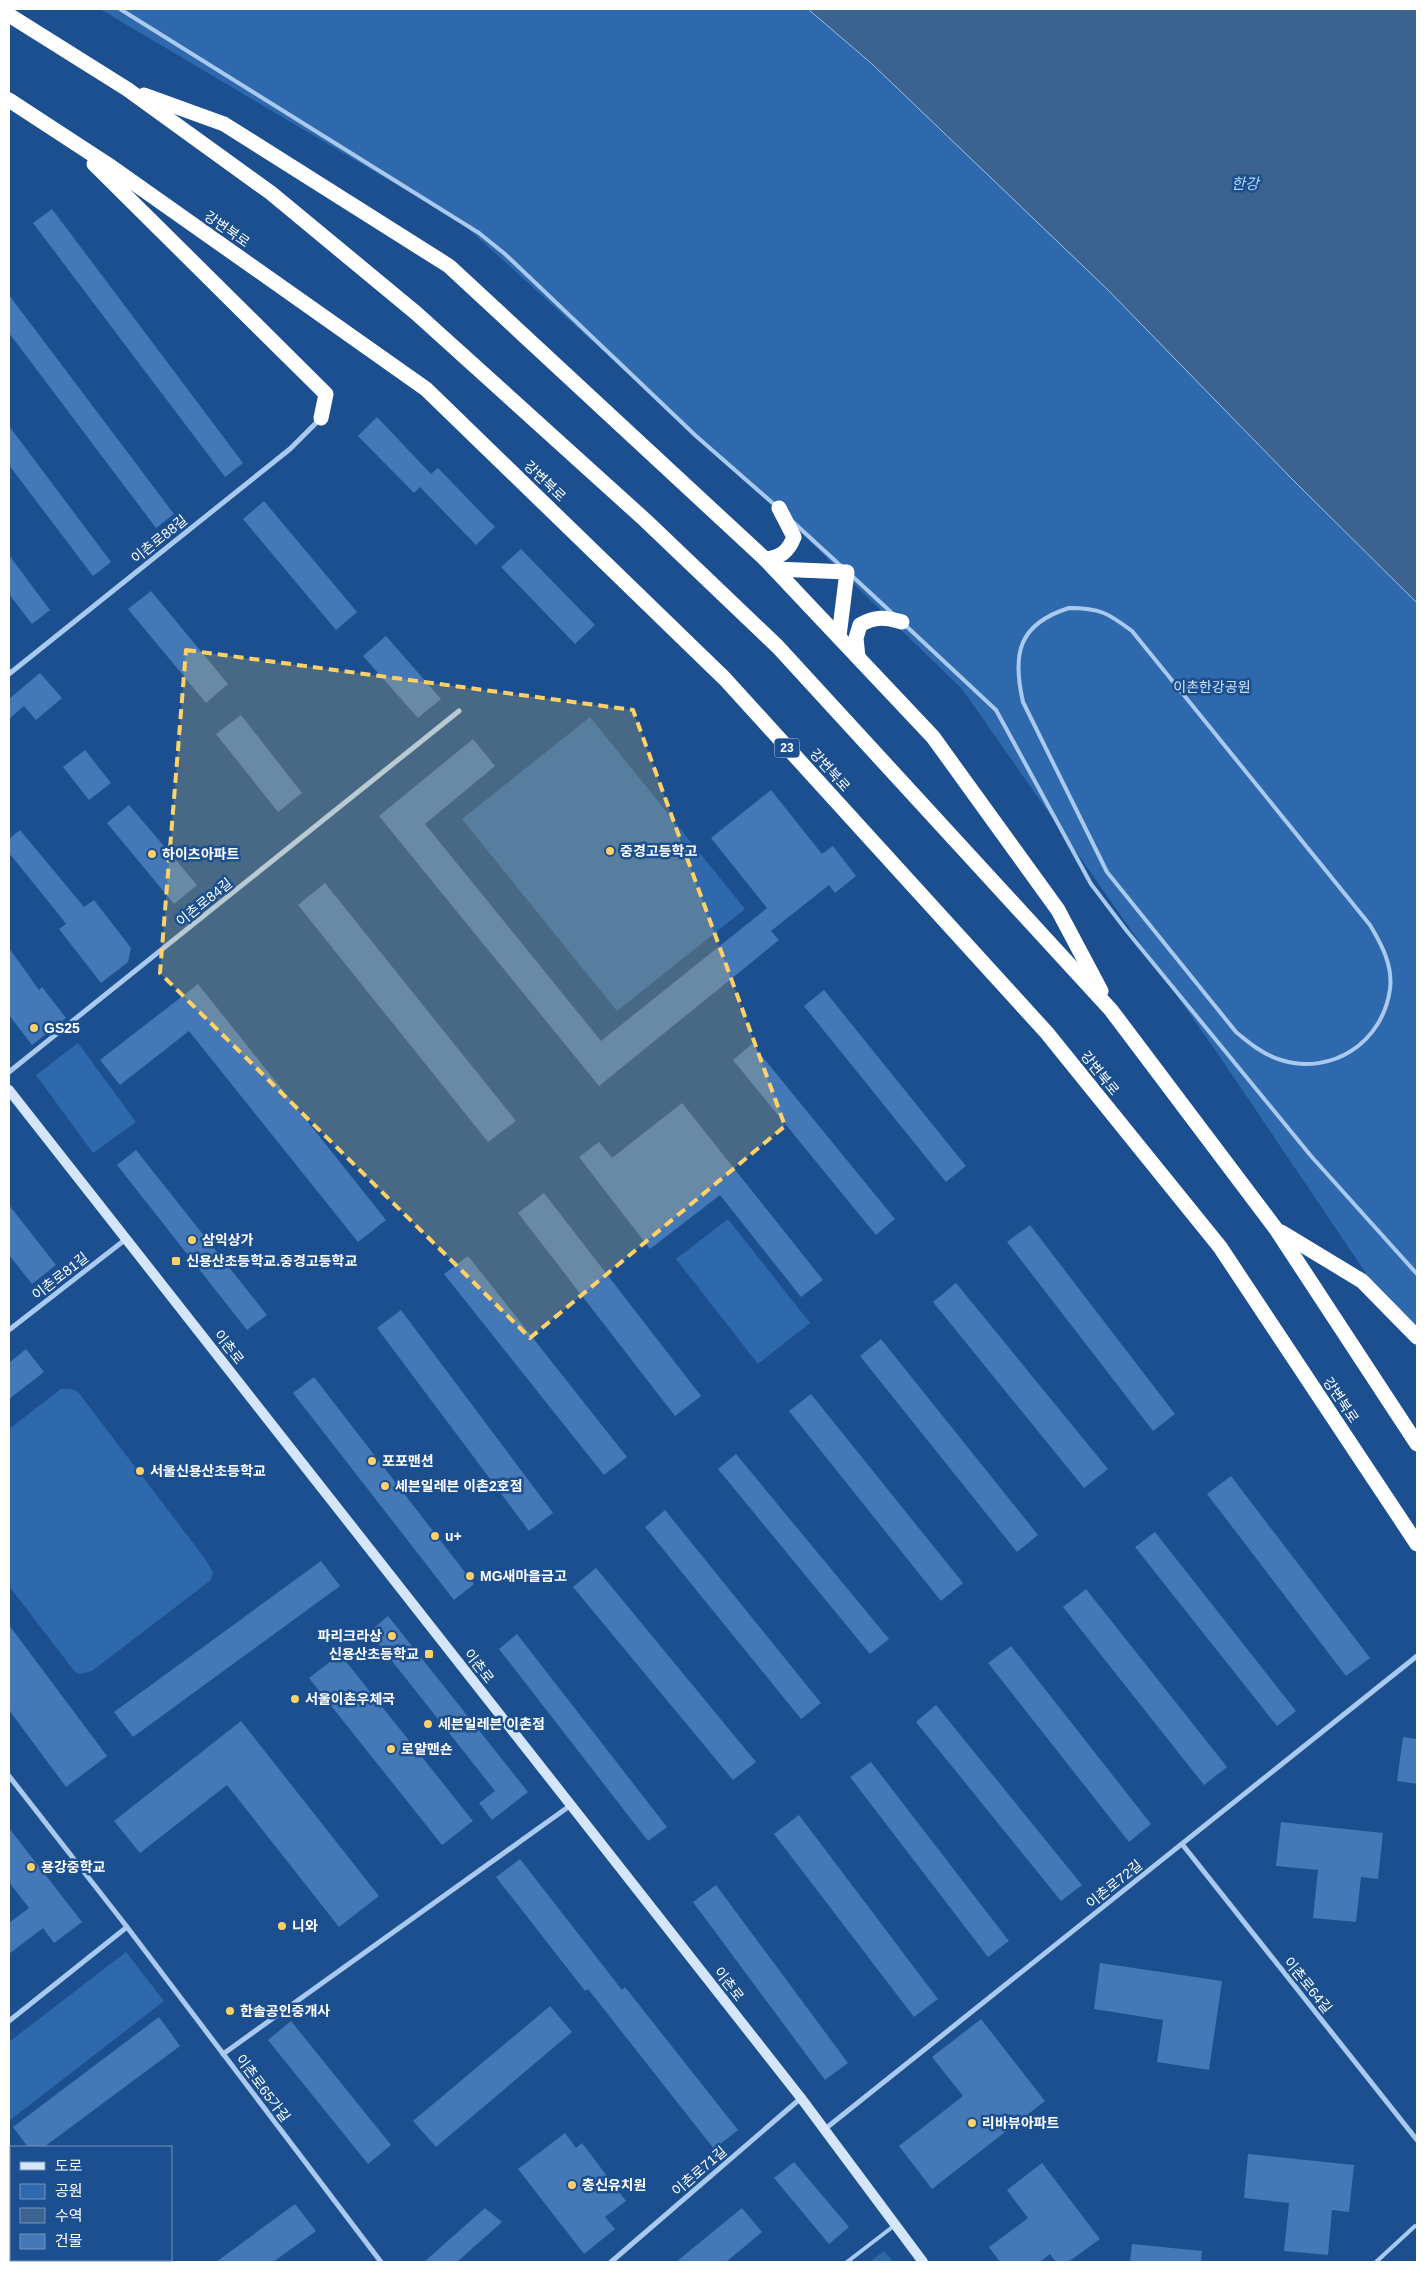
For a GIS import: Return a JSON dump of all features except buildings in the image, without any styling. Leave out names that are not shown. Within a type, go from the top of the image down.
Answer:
[{"type":"highway","points":[[9,15],[127,89],[271,193],[416,313],[645,520],[778,647],[1112,1010],[1276,1229],[1417,1444]]},
{"type":"highway","points":[[127,89],[224,124],[449,266],[776,569],[933,737],[1058,910],[1112,1010]]},
{"type":"highway","name":"강변북로","points":[[9,100],[68,138],[426,389],[725,679],[1046,1033],[1220,1247],[1417,1544]]},
{"type":"highway","points":[[68,138],[326,394],[322,418]]},
{"type":"highway","points":[[765,559],[778,557],[785,553],[794,538],[779,508]]},
{"type":"highway","points":[[776,569],[847,572],[839,636]]},
{"type":"highway","points":[[858,657],[856,638],[860,625],[871,618],[885,617],[902,622]]},
{"type":"highway","points":[[1276,1229],[1362,1281],[1417,1336]]},
{"type":"street","name":"이촌로88길","points":[[9,674],[290,448],[322,418]]},
{"type":"street","name":"이촌로84길","points":[[9,1072],[459,711]]},
{"type":"street","name":"이촌로","points":[[9,1090],[801,2098],[923,2262]]},
{"type":"street","name":"이촌로81길","points":[[9,1330],[126,1239]]},
{"type":"street","name":"이촌로72길","points":[[825,2129],[1417,1656]]},
{"type":"street","name":"이촌로65가길","points":[[9,1776],[127,1927],[381,2262]]},
{"type":"street","points":[[223,2054],[571,1805]]},
{"type":"street","name":"이촌로64길","points":[[1182,1844],[1417,2140]]},
{"type":"street","points":[[9,2021],[127,1927]]},
{"type":"street","name":"이촌로71길","points":[[611,2262],[801,2098]]},
{"type":"lane","points":[[120,9],[479,233],[505,254],[696,436],[779,508],[996,710],[1092,884],[1126,930],[1311,1156],[1417,1274]]},
{"type":"lane","points":[[1069,608],[1091,608],[1111,615],[1132,631],[1370,925],[1383,946],[1389,968],[1390,988],[1384,1010],[1372,1033],[1354,1051],[1332,1061],[1307,1064],[1281,1060],[1257,1048],[1236,1032],[1107,872],[1023,702],[1018,678],[1018,656],[1026,636],[1036,624],[1050,614],[1069,608]]},
{"type":"lane","points":[[847,2262],[895,2226]]},
{"type":"lane","points":[[1376,2262],[1415,2226]]},
{"type":"highlighted area","points":[[186,650],[633,710],[785,1126],[530,1338],[160,973]]},
{"type":"green space","name":"이촌한강공원","points":[[100,9],[808,9],[887,78],[1040,223],[1411,595],[1417,603],[1417,1349],[1220,1057],[962,689],[761,494],[463,224]]},
{"type":"green space","points":[[590,717],[745,909],[617,1011],[462,819]]},
{"type":"green space","points":[[78,1043],[136,1122],[93,1153],[36,1075]]},
{"type":"green space","points":[[728,1219],[810,1323],[758,1364],[676,1259]]},
{"type":"green space","points":[[61,1389],[72,1389],[78,1392],[206,1560],[213,1573],[211,1580],[92,1671],[80,1674],[75,1672],[9,1586],[9,1429]]},
{"type":"green space","points":[[126,1952],[164,2001],[9,2121],[9,2042]]},
{"type":"green space","points":[[884,2251],[893,2262],[870,2262]]},
{"type":"water","name":"한강","points":[[808,9],[1417,9],[1417,603],[1292,479],[1107,289],[872,64]]},
{"type":"place","name":"중경고등학고","points":[[610,851]]},
{"type":"place","name":"하이츠아파트","points":[[152,854]]},
{"type":"place","name":"GS25","points":[[34,1028]]},
{"type":"place","name":"삼익상가","points":[[192,1240]]},
{"type":"place","name":"신용산초등학교.중경고등학교","points":[[176,1261]]},
{"type":"place","name":"포포맨션","points":[[372,1461]]},
{"type":"place","name":"서울신용산초등학교","points":[[140,1471]]},
{"type":"place","name":"세븐일레븐 이촌2호점","points":[[385,1486]]},
{"type":"place","name":"u+","points":[[435,1536]]},
{"type":"place","name":"MG새마을금고","points":[[470,1576]]},
{"type":"place","name":"파리크라상","points":[[392,1636]]},
{"type":"place","name":"신용산초등학교","points":[[429,1654]]},
{"type":"place","name":"서울이촌우체국","points":[[295,1699]]},
{"type":"place","name":"세븐일레븐 이촌점","points":[[428,1724]]},
{"type":"place","name":"로얄맨숀","points":[[391,1749]]},
{"type":"place","name":"용강중학교","points":[[31,1867]]},
{"type":"place","name":"니와","points":[[282,1926]]},
{"type":"place","name":"한솔공인중개사","points":[[230,2011]]},
{"type":"place","name":"리바뷰아파트","points":[[972,2123]]},
{"type":"place","name":"충신유치원","points":[[572,2185]]}]
